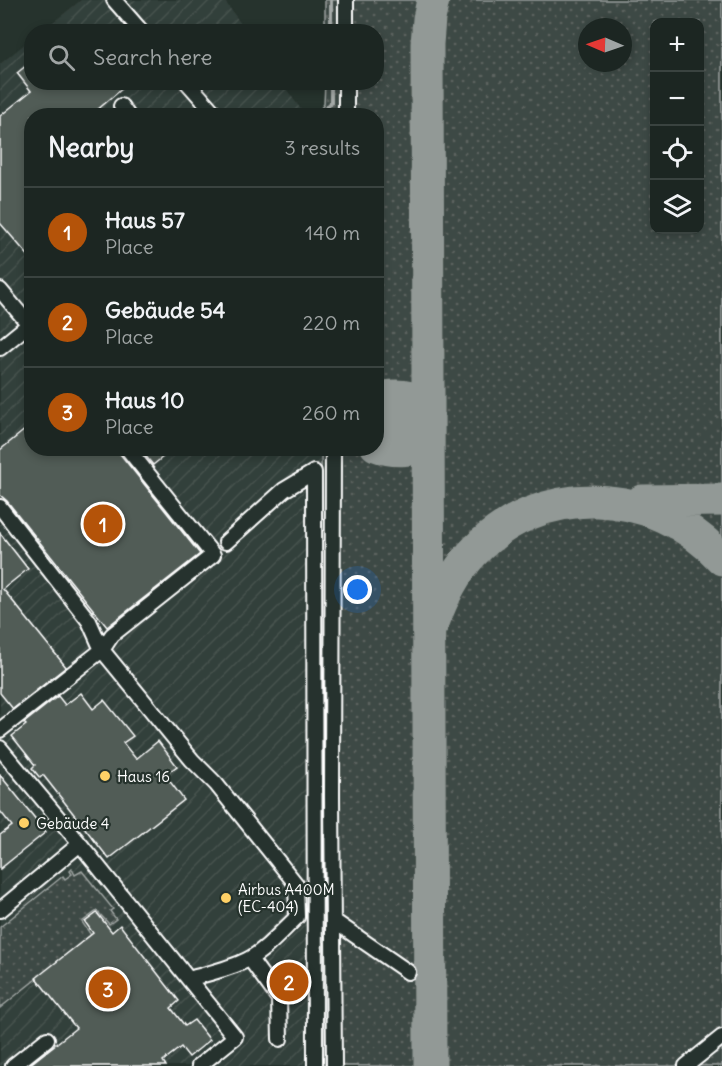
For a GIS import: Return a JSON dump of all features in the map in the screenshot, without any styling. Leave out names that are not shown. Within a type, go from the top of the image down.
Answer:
[{"type":"lane","points":[[114,0],[135,24]]},
{"type":"lane","points":[[346,0],[346,24]]},
{"type":"lane","points":[[194,90],[210,108]]},
{"type":"lane","points":[[346,90],[346,108]]},
{"type":"lane","points":[[0,290],[24,317]]},
{"type":"lane","points":[[0,348],[24,330]]},
{"type":"lane","points":[[0,730],[102,650],[112,635],[213,555],[133,456]]},
{"type":"lane","points":[[333,456],[334,1066]]},
{"type":"lane","points":[[226,542],[284,490],[314,472],[315,1066]]},
{"type":"lane","points":[[0,507],[90,621],[102,650],[192,760],[216,784],[296,884],[297,917],[250,959],[189,979]]},
{"type":"lane","points":[[0,748],[235,1037],[199,1066]]},
{"type":"lane","points":[[0,910],[80,844]]},
{"type":"lane","points":[[334,921],[408,972]]},
{"type":"lane","points":[[250,959],[279,999],[280,1040]]},
{"type":"lane","points":[[686,1066],[722,1037]]},
{"type":"lane","points":[[13,1066],[47,1039]]},
{"type":"shaded area","points":[[81,0],[224,0],[241,24],[51,24]]},
{"type":"shaded area","points":[[325,0],[722,0],[722,1066],[325,1066],[321,456],[384,456],[384,108],[321,108],[324,104],[325,90],[384,90],[384,24],[325,24]]},
{"type":"shaded area","points":[[24,45],[24,90],[287,90],[300,108],[24,108],[24,456],[321,456],[322,1066],[0,1066],[0,64]]},
{"type":"shaded area","points":[[72,869],[75,875],[82,871],[113,909],[110,911],[116,919],[109,924],[97,911],[82,922],[91,935],[0,1008],[0,927],[63,876],[65,879],[72,874],[70,871]]},
{"type":"building","points":[[24,67],[24,82],[17,73]]},
{"type":"building","points":[[121,90],[99,108],[24,108],[24,251],[0,223],[0,116],[31,91]]},
{"type":"building","points":[[24,430],[24,456],[122,456],[200,554],[107,627],[0,495],[0,450]]},
{"type":"building","points":[[146,456],[164,456],[153,465]]},
{"type":"building","points":[[0,533],[28,569],[3,589],[66,667],[13,709],[0,693]]},
{"type":"building","name":"Haus 16","points":[[81,693],[93,709],[104,700],[133,736],[123,743],[136,759],[158,741],[177,766],[165,775],[184,800],[109,859],[43,775],[40,778],[32,768],[35,765],[12,736],[26,725],[24,723],[58,696],[65,705]]},
{"type":"building","name":"Gebäude 4","points":[[0,775],[46,832],[0,869],[0,835],[12,826],[0,811]]},
{"type":"building","points":[[97,913],[112,932],[120,925],[179,1001],[171,1008],[185,1026],[194,1020],[210,1040],[189,1057],[181,1047],[163,1061],[166,1066],[28,1066],[76,1028],[36,978],[93,933],[85,922]]},
{"type":"building","points":[[283,976],[296,977],[295,988],[283,988]]},
{"type":"waterway","points":[[331,0],[331,24]]},
{"type":"waterway","points":[[326,108],[331,103],[331,90]]},
{"type":"taxiway","points":[[430,1066],[427,44],[433,0]]},
{"type":"taxiway","points":[[384,398],[403,396],[427,407]]},
{"type":"taxiway","points":[[384,423],[412,420],[423,412],[427,405]]},
{"type":"taxiway","points":[[384,447],[404,450],[416,446],[427,437]]},
{"type":"taxiway","points":[[642,501],[722,500]]},
{"type":"taxiway","points":[[433,623],[449,587],[471,555],[499,531],[529,514],[563,504],[597,501],[631,505],[664,517],[695,535],[722,559]]},
{"type":"place","name":"Haus 57","points":[[103,524]]},
{"type":"place","name":"Haus 16","points":[[105,776]]},
{"type":"place","name":"Gebäude 4","points":[[24,823]]},
{"type":"place","name":"Airbus A400M (EC-404)","points":[[226,898]]},
{"type":"place","name":"Gebäude 54","points":[[289,982]]},
{"type":"place","name":"Haus 10","points":[[108,989]]}]
